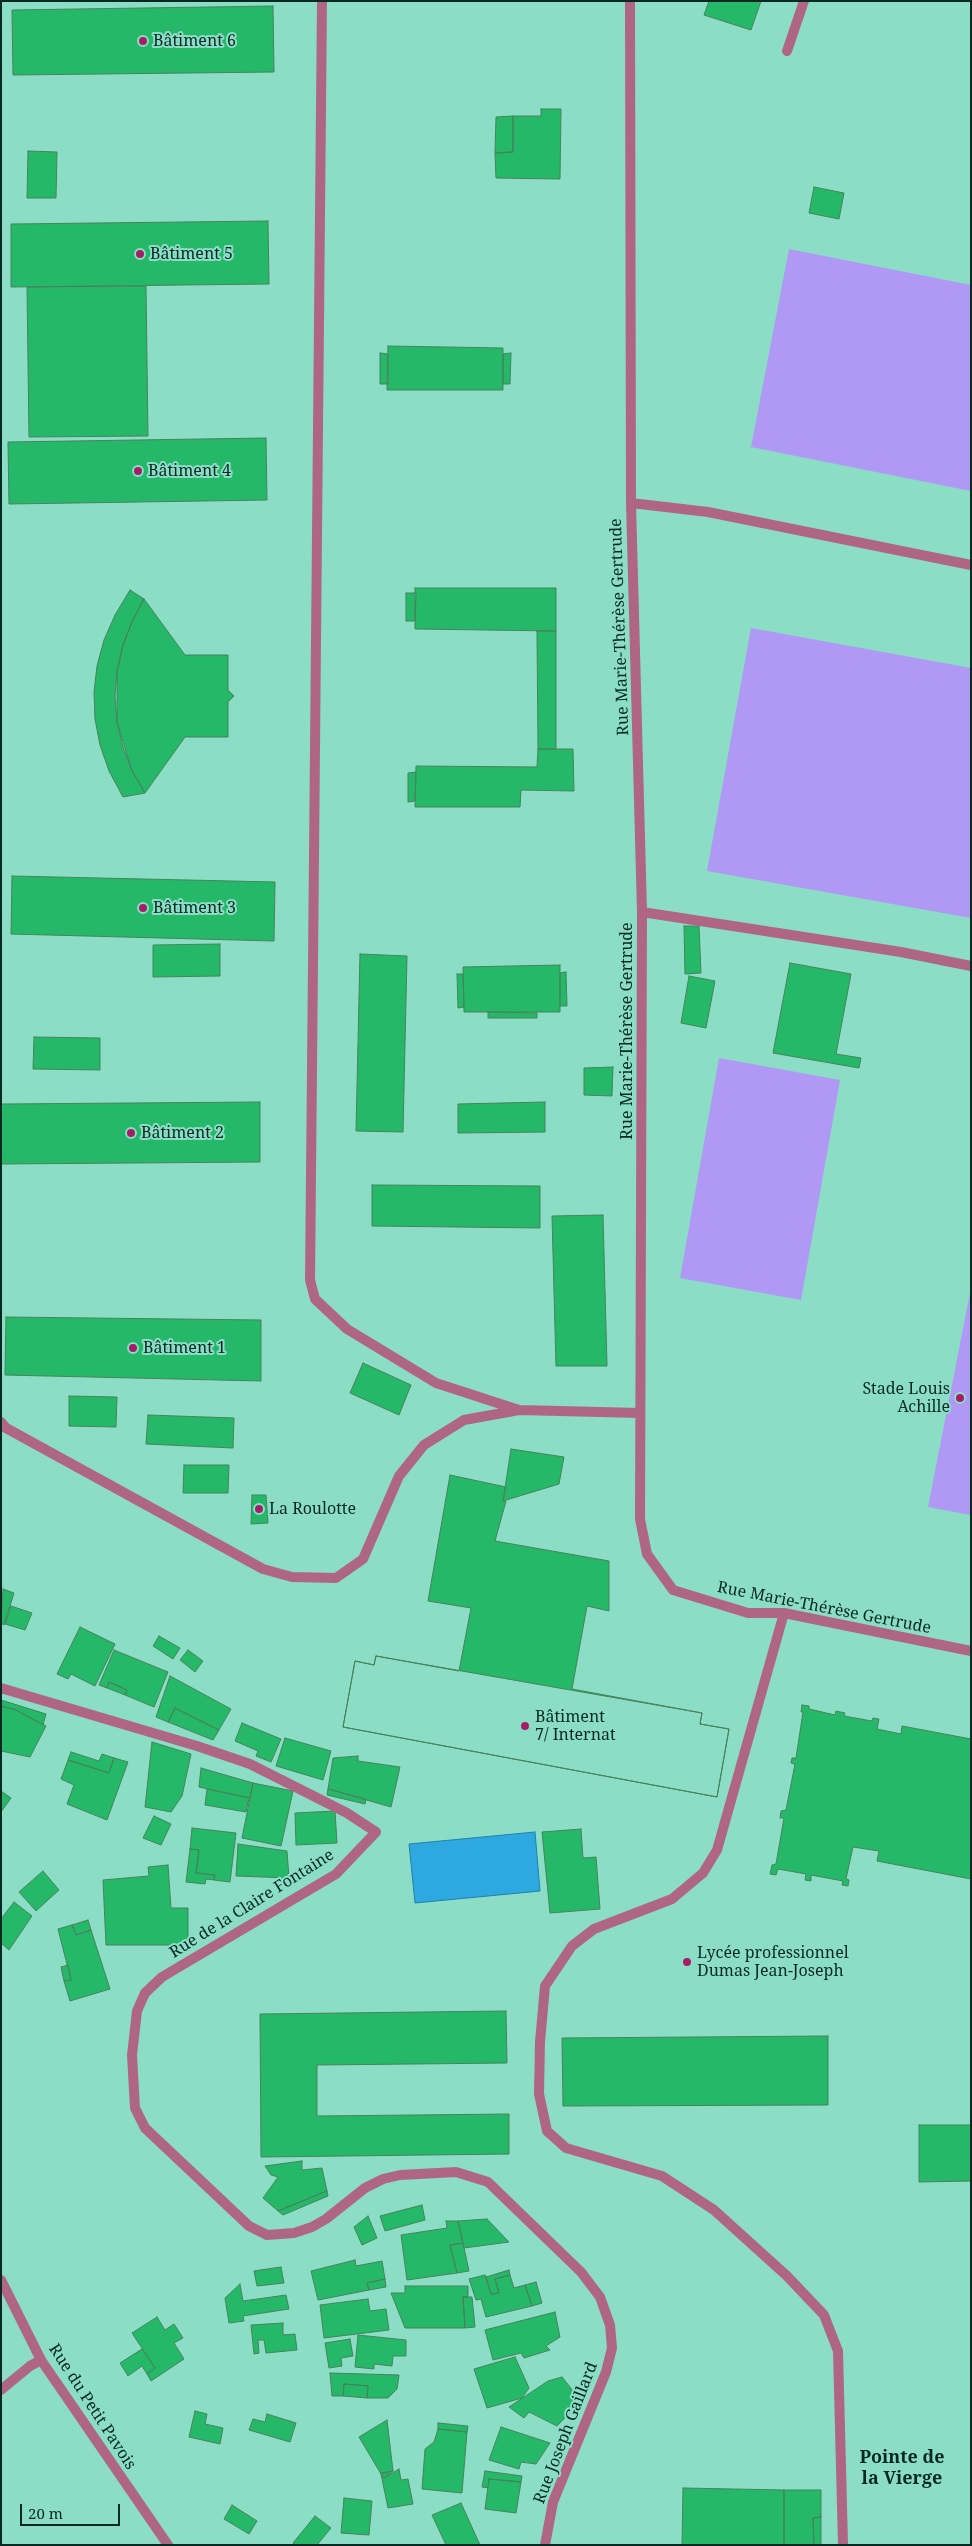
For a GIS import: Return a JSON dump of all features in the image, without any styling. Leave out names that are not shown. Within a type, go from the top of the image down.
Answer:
[{"type":"street","points":[[322,1],[310,1280],[315,1300],[347,1329],[436,1383],[520,1410]]},
{"type":"street","points":[[630,1],[631,504]]},
{"type":"street","points":[[787,51],[804,1]]},
{"type":"street","name":"Rue Marie-Thérèse Gertrude","points":[[971,565],[708,512],[631,504],[642,912],[640,1518],[647,1554],[673,1590],[729,1608],[748,1613],[784,1613],[971,1651]]},
{"type":"street","points":[[642,912],[901,952],[971,966]]},
{"type":"street","points":[[1,1422],[6,1428],[263,1569],[292,1577],[336,1578],[362,1558],[399,1476],[424,1445],[464,1420],[520,1410],[640,1413]]},
{"type":"street","points":[[784,1613],[717,1850],[703,1873],[672,1899],[594,1930],[572,1946],[545,1986],[540,2042],[539,2094],[547,2131],[566,2148],[662,2176],[707,2205],[787,2276],[824,2315],[838,2351],[843,2545]]},
{"type":"street","name":"Rue de la Claire Fontaine","points":[[1,1688],[188,1743],[250,1764],[347,1813],[376,1832],[336,1874],[162,1977],[145,1993],[137,2011],[132,2055],[135,2108],[145,2128]]},
{"type":"street","name":"Rue Joseph Gaillard","points":[[145,2128],[249,2226],[267,2235],[294,2233],[312,2227],[326,2219],[365,2188],[383,2178],[400,2175],[456,2172],[488,2182],[581,2272],[600,2297],[610,2325],[612,2348],[606,2372],[553,2502],[545,2545]]},
{"type":"street","name":"Rue du Petit Pavois","points":[[3,2288],[42,2360],[168,2545]]},
{"type":"street","points":[[1,2390],[30,2366],[42,2360]]},
{"type":"shaded area","points":[[789,249],[971,285],[971,491],[751,447]]},
{"type":"shaded area","points":[[751,628],[971,668],[971,918],[707,871]]},
{"type":"shaded area","points":[[719,1058],[840,1080],[801,1300],[680,1278]]},
{"type":"shaded area","name":"Stade Louis Achille","points":[[971,1288],[971,1515],[928,1507]]},
{"type":"water","points":[[535,1832],[540,1891],[415,1903],[409,1844]]},
{"type":"building","points":[[709,1],[761,1],[751,30],[704,15]]},
{"type":"building","name":"Bâtiment 6","points":[[273,6],[274,72],[13,75],[12,10]]},
{"type":"building","points":[[541,109],[561,109],[560,179],[496,178],[495,153],[513,152],[513,116],[541,116]]},
{"type":"building","points":[[513,116],[513,152],[495,153],[496,117]]},
{"type":"building","points":[[28,151],[57,152],[56,198],[27,198]]},
{"type":"building","points":[[814,187],[844,193],[839,219],[809,213]]},
{"type":"building","name":"Bâtiment 5","points":[[268,221],[269,284],[11,287],[11,224]]},
{"type":"building","points":[[146,286],[148,436],[29,437],[27,287]]},
{"type":"building","points":[[388,346],[503,348],[503,390],[387,390]]},
{"type":"building","points":[[380,353],[388,354],[388,384],[380,384]]},
{"type":"building","points":[[511,353],[510,384],[503,384],[503,354]]},
{"type":"building","name":"Bâtiment 4","points":[[266,438],[267,500],[9,504],[8,442]]},
{"type":"building","points":[[415,588],[556,588],[556,631],[415,629]]},
{"type":"building","points":[[130,590],[144,599],[123,645],[117,671],[117,722],[132,771],[145,793],[123,797],[109,771],[100,745],[95,719],[94,692],[97,666],[104,640],[115,615]]},
{"type":"building","points":[[406,593],[416,593],[415,621],[406,621]]},
{"type":"building","points":[[144,599],[185,655],[228,655],[228,690],[234,696],[228,702],[228,737],[185,737],[145,793],[132,771],[123,747],[117,722],[115,696],[117,671],[123,645]]},
{"type":"building","points":[[537,631],[556,631],[556,749],[538,749]]},
{"type":"building","points":[[538,749],[573,749],[574,791],[521,790],[520,807],[415,807],[416,766],[537,767]]},
{"type":"building","points":[[416,772],[415,801],[408,802],[408,773]]},
{"type":"building","name":"Bâtiment 3","points":[[12,876],[275,882],[274,941],[11,934]]},
{"type":"building","points":[[684,926],[699,926],[701,973],[685,974]]},
{"type":"building","points":[[220,944],[220,976],[153,977],[153,945]]},
{"type":"building","points":[[360,954],[407,956],[403,1132],[356,1131]]},
{"type":"building","points":[[790,963],[851,974],[836,1054],[861,1058],[859,1068],[773,1053]]},
{"type":"building","points":[[560,965],[560,1012],[464,1012],[463,967]]},
{"type":"building","points":[[566,972],[567,1006],[560,1006],[560,973]]},
{"type":"building","points":[[457,974],[463,974],[464,1007],[458,1008]]},
{"type":"building","points":[[689,976],[715,981],[706,1028],[681,1023]]},
{"type":"building","points":[[488,1012],[537,1013],[537,1018],[488,1018]]},
{"type":"building","points":[[34,1037],[100,1038],[100,1070],[33,1069]]},
{"type":"building","points":[[613,1067],[612,1096],[584,1095],[584,1068]]},
{"type":"building","name":"Bâtiment 2","points":[[260,1102],[260,1162],[1,1164],[1,1104]]},
{"type":"building","points":[[545,1102],[545,1132],[458,1133],[458,1104]]},
{"type":"building","points":[[372,1185],[540,1186],[540,1228],[372,1226]]},
{"type":"building","points":[[603,1215],[607,1366],[556,1366],[552,1216]]},
{"type":"building","name":"Bâtiment 1","points":[[6,1317],[261,1320],[261,1381],[5,1375]]},
{"type":"building","points":[[363,1363],[411,1385],[399,1415],[350,1393]]},
{"type":"building","points":[[69,1396],[117,1397],[116,1427],[69,1426]]},
{"type":"building","points":[[148,1415],[234,1418],[233,1448],[146,1444]]},
{"type":"building","points":[[511,1449],[564,1457],[559,1484],[503,1501]]},
{"type":"building","points":[[184,1465],[229,1465],[228,1493],[183,1493]]},
{"type":"building","points":[[450,1475],[506,1487],[503,1501],[506,1501],[495,1541],[609,1561],[609,1611],[587,1606],[572,1689],[702,1713],[700,1724],[729,1729],[717,1797],[343,1727],[355,1661],[374,1665],[376,1656],[459,1671],[471,1608],[428,1601]]},
{"type":"building","name":"La Roulotte","points":[[252,1495],[266,1495],[268,1523],[251,1524]]},
{"type":"building","points":[[3,1589],[14,1593],[4,1625],[1,1623]]},
{"type":"building","points":[[11,1606],[32,1613],[25,1630],[5,1624]]},
{"type":"building","points":[[80,1627],[115,1644],[95,1686],[71,1674],[68,1679],[57,1674]]},
{"type":"building","points":[[159,1636],[180,1648],[173,1659],[153,1646]]},
{"type":"building","points":[[114,1650],[168,1672],[154,1707],[125,1695],[127,1690],[109,1682],[107,1688],[99,1685]]},
{"type":"building","points":[[188,1650],[203,1661],[195,1672],[180,1660]]},
{"type":"building","name":"Bâtiment 7/ Internat","points":[[376,1656],[702,1713],[700,1724],[729,1729],[717,1797],[343,1727],[355,1661],[374,1665]]},
{"type":"building","points":[[170,1676],[231,1709],[219,1730],[175,1708],[168,1722],[156,1717]]},
{"type":"building","points":[[109,1682],[127,1690],[125,1695],[107,1688]]},
{"type":"building","points":[[1,1700],[46,1714],[43,1725],[16,1710],[1,1706]]},
{"type":"building","points":[[802,1705],[809,1706],[809,1709],[835,1715],[836,1711],[845,1713],[844,1716],[872,1721],[873,1718],[879,1719],[877,1729],[901,1734],[902,1726],[971,1739],[971,1879],[877,1861],[879,1851],[853,1847],[846,1879],[849,1880],[848,1886],[842,1885],[843,1881],[811,1875],[811,1881],[805,1880],[806,1874],[778,1869],[776,1875],[770,1874],[772,1865],[776,1864],[784,1818],[780,1818],[781,1811],[786,1810],[795,1764],[791,1763],[792,1758],[796,1758],[803,1712],[801,1712]]},
{"type":"building","points":[[1,1706],[16,1710],[46,1726],[30,1757],[1,1751]]},
{"type":"building","points":[[175,1708],[219,1730],[213,1740],[168,1722]]},
{"type":"building","points":[[242,1723],[281,1739],[271,1762],[256,1756],[258,1751],[235,1741]]},
{"type":"building","points":[[285,1738],[331,1751],[323,1780],[276,1766]]},
{"type":"building","points":[[152,1742],[191,1754],[182,1796],[171,1812],[145,1807]]},
{"type":"building","points":[[71,1752],[99,1761],[102,1754],[114,1758],[109,1773],[68,1760]]},
{"type":"building","points":[[358,1756],[358,1761],[400,1767],[391,1807],[328,1789],[333,1758]]},
{"type":"building","points":[[114,1758],[128,1762],[107,1820],[67,1804],[74,1785],[61,1779],[68,1760],[109,1773]]},
{"type":"building","points":[[201,1768],[253,1783],[250,1798],[199,1787]]},
{"type":"building","points":[[253,1783],[293,1791],[281,1846],[242,1838]]},
{"type":"building","points":[[207,1789],[249,1798],[246,1812],[205,1805]]},
{"type":"building","points":[[328,1789],[366,1799],[365,1804],[327,1795]]},
{"type":"building","points":[[1,1791],[11,1798],[1,1812]]},
{"type":"building","points":[[335,1811],[337,1843],[296,1845],[295,1813]]},
{"type":"building","points":[[154,1816],[171,1824],[161,1845],[143,1838]]},
{"type":"building","points":[[192,1828],[236,1833],[230,1882],[214,1880],[215,1875],[196,1873],[199,1850],[190,1849]]},
{"type":"building","points":[[581,1829],[583,1858],[596,1857],[600,1909],[550,1913],[542,1832]]},
{"type":"building","points":[[238,1844],[287,1851],[289,1878],[236,1876]]},
{"type":"building","points":[[190,1849],[199,1850],[196,1873],[215,1875],[214,1880],[206,1879],[205,1884],[186,1882]]},
{"type":"building","points":[[168,1865],[171,1908],[188,1908],[188,1945],[106,1945],[103,1880],[149,1876],[148,1867]]},
{"type":"building","points":[[43,1871],[59,1890],[36,1911],[19,1892]]},
{"type":"building","points":[[14,1902],[32,1916],[9,1950],[1,1943],[1,1919]]},
{"type":"building","points":[[88,1920],[91,1930],[76,1935],[72,1925]]},
{"type":"building","points":[[72,1925],[76,1935],[91,1930],[110,1989],[70,2001],[64,1981],[71,1980],[58,1929]]},
{"type":"building","points":[[68,1965],[71,1980],[64,1981],[61,1967]]},
{"type":"building","points":[[506,2011],[507,2063],[317,2065],[317,2116],[509,2114],[509,2154],[261,2157],[260,2014]]},
{"type":"building","points":[[828,2036],[828,2105],[563,2106],[562,2038]]},
{"type":"building","points":[[919,2125],[971,2125],[971,2181],[919,2182]]},
{"type":"building","points":[[302,2161],[302,2170],[322,2168],[327,2191],[278,2211],[263,2198],[278,2177],[271,2175],[265,2166]]},
{"type":"building","points":[[327,2191],[328,2196],[283,2215],[278,2211]]},
{"type":"building","points":[[422,2205],[425,2220],[385,2231],[380,2216]]},
{"type":"building","points":[[368,2216],[377,2238],[362,2245],[354,2227]]},
{"type":"building","points":[[487,2219],[509,2242],[464,2248],[458,2221]]},
{"type":"building","points":[[446,2221],[458,2221],[463,2243],[450,2245],[457,2273],[407,2280],[401,2235],[447,2228]]},
{"type":"building","points":[[463,2243],[469,2271],[457,2273],[450,2245]]},
{"type":"building","points":[[355,2260],[356,2266],[382,2261],[385,2279],[367,2283],[369,2290],[318,2300],[311,2271]]},
{"type":"building","points":[[281,2267],[284,2283],[257,2286],[254,2271]]},
{"type":"building","points":[[509,2270],[510,2275],[495,2279],[499,2293],[491,2294],[486,2277]]},
{"type":"building","points":[[485,2275],[491,2294],[499,2293],[495,2279],[510,2275],[514,2288],[525,2285],[532,2306],[486,2317],[481,2299],[476,2300],[469,2279]]},
{"type":"building","points":[[385,2279],[386,2287],[369,2290],[367,2283]]},
{"type":"building","points":[[536,2282],[542,2303],[532,2306],[525,2285]]},
{"type":"building","points":[[240,2284],[243,2301],[286,2295],[289,2309],[243,2316],[244,2321],[229,2323],[225,2298]]},
{"type":"building","points":[[405,2286],[468,2286],[468,2297],[463,2297],[465,2328],[405,2328],[391,2293],[405,2293]]},
{"type":"building","points":[[463,2297],[472,2297],[475,2327],[465,2328]]},
{"type":"building","points":[[368,2299],[370,2311],[386,2309],[389,2330],[324,2338],[320,2305]]},
{"type":"building","points":[[555,2312],[560,2337],[546,2346],[550,2350],[524,2358],[521,2353],[493,2360],[485,2330]]},
{"type":"building","points":[[157,2317],[165,2330],[174,2324],[183,2338],[174,2343],[184,2359],[151,2381],[147,2374],[155,2368],[132,2333]]},
{"type":"building","points":[[283,2323],[283,2335],[295,2334],[297,2350],[266,2353],[264,2340],[258,2340],[259,2353],[254,2354],[251,2325]]},
{"type":"building","points":[[358,2335],[406,2340],[406,2356],[393,2356],[392,2366],[374,2364],[374,2369],[355,2367]]},
{"type":"building","points":[[350,2339],[353,2356],[341,2358],[342,2366],[329,2368],[325,2343]]},
{"type":"building","points":[[142,2349],[155,2368],[147,2374],[142,2366],[128,2376],[120,2363]]},
{"type":"building","points":[[515,2357],[529,2388],[522,2398],[487,2408],[474,2369]]},
{"type":"building","points":[[330,2373],[399,2375],[397,2389],[388,2398],[367,2398],[368,2386],[344,2384],[343,2396],[332,2396]]},
{"type":"building","points":[[562,2377],[581,2401],[557,2426],[529,2412],[524,2418],[509,2407],[548,2381]]},
{"type":"building","points":[[344,2384],[368,2386],[367,2398],[343,2396]]},
{"type":"building","points":[[195,2411],[207,2414],[205,2424],[223,2428],[220,2444],[189,2437]]},
{"type":"building","points":[[267,2414],[296,2423],[290,2442],[249,2430],[253,2419],[265,2422]]},
{"type":"building","points":[[387,2420],[393,2471],[381,2474],[359,2437]]},
{"type":"building","points":[[438,2423],[468,2426],[467,2432],[438,2429]]},
{"type":"building","points":[[501,2427],[550,2443],[536,2464],[521,2462],[519,2469],[489,2460]]},
{"type":"building","points":[[438,2429],[467,2432],[462,2493],[422,2489],[425,2449],[434,2442]]},
{"type":"building","points":[[399,2469],[401,2480],[408,2479],[413,2504],[388,2508],[381,2474],[384,2478]]},
{"type":"building","points":[[393,2471],[384,2478],[381,2474],[381,2473]]},
{"type":"building","points":[[485,2471],[522,2476],[521,2482],[489,2479],[488,2488],[482,2487]]},
{"type":"building","points":[[489,2479],[521,2482],[516,2513],[485,2509]]},
{"type":"building","points":[[683,2488],[784,2490],[784,2545],[682,2545]]},
{"type":"building","points":[[784,2490],[821,2490],[821,2517],[813,2518],[814,2545],[784,2545]]},
{"type":"building","points":[[344,2498],[372,2501],[369,2535],[341,2533]]},
{"type":"building","points":[[461,2503],[480,2545],[446,2545],[432,2515]]},
{"type":"building","points":[[232,2505],[257,2521],[249,2534],[224,2519]]},
{"type":"building","points":[[315,2516],[331,2528],[317,2545],[295,2545],[293,2543]]},
{"type":"building","points":[[821,2517],[821,2545],[814,2545],[813,2518]]},
{"type":"place","name":"Bâtiment 6","points":[[143,41]]},
{"type":"place","name":"Bâtiment 5","points":[[140,254]]},
{"type":"place","name":"Bâtiment 4","points":[[138,471]]},
{"type":"place","name":"Bâtiment 3","points":[[143,908]]},
{"type":"place","name":"Bâtiment 2","points":[[131,1133]]},
{"type":"place","name":"Bâtiment 1","points":[[133,1348]]},
{"type":"place","name":"Stade Louis Achille","points":[[960,1398]]},
{"type":"place","name":"La Roulotte","points":[[259,1509]]},
{"type":"place","name":"Bâtiment 7/ Internat","points":[[525,1726]]},
{"type":"place","name":"Lycée professionnel Dumas Jean-Joseph","points":[[687,1962]]},
{"type":"district","name":"Pointe de la Vierge","points":[[902,2468]]}]
